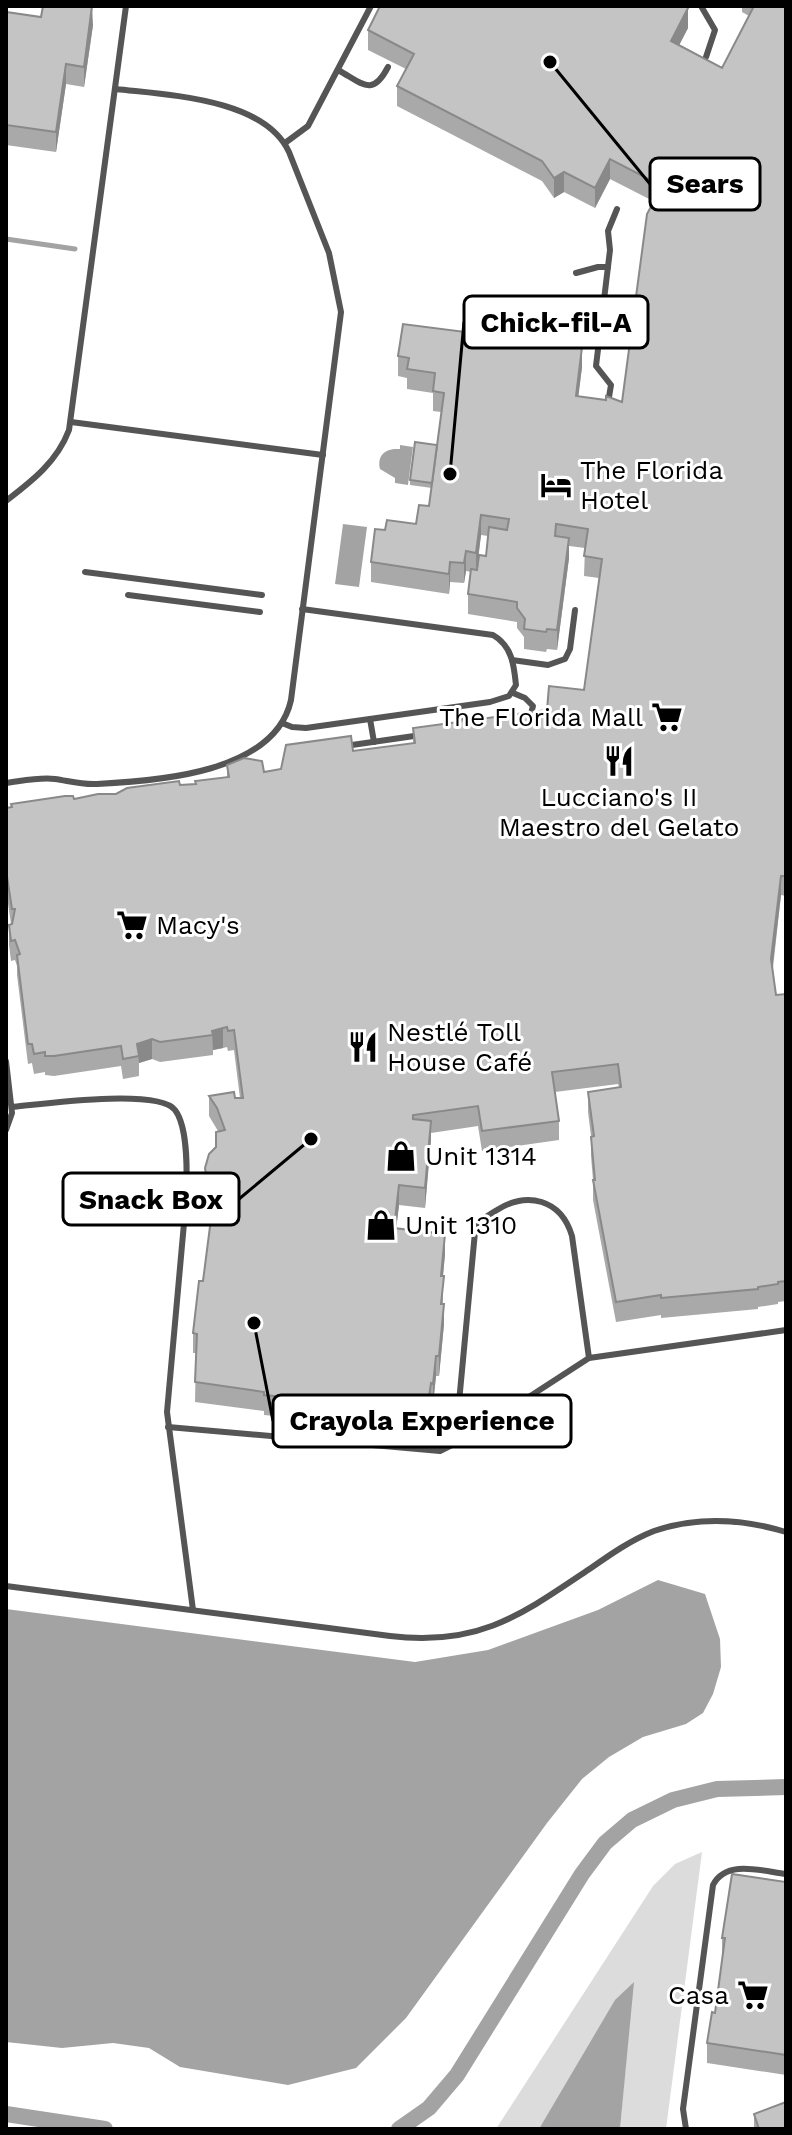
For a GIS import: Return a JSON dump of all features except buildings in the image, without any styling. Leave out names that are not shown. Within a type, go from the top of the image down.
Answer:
[{"type":"lane","points":[[6,501],[48,465],[62,447],[71,422],[126,6]]},
{"type":"lane","points":[[285,143],[308,126],[371,6]]},
{"type":"lane","points":[[701,6],[715,30],[706,57]]},
{"type":"lane","points":[[338,70],[374,86],[380,82],[388,67]]},
{"type":"lane","points":[[6,783],[52,779],[96,784],[209,770],[250,753],[268,738],[282,723],[291,700],[341,312],[329,253],[285,143],[257,121],[215,103],[116,89]]},
{"type":"lane","points":[[609,397],[611,385],[596,366],[610,250],[608,231],[617,209]]},
{"type":"lane","points":[[576,273],[608,267]]},
{"type":"lane","points":[[551,332],[563,342],[598,346]]},
{"type":"lane","points":[[71,422],[323,455]]},
{"type":"lane","points":[[85,572],[262,595]]},
{"type":"lane","points":[[128,595],[260,612]]},
{"type":"lane","points":[[282,723],[306,728],[498,701],[513,693],[516,685],[512,660],[503,642],[486,633],[302,609]]},
{"type":"lane","points":[[512,660],[548,665],[565,659],[570,649],[575,610]]},
{"type":"lane","points":[[513,693],[533,706],[532,715],[523,721]]},
{"type":"lane","points":[[458,707],[462,729]]},
{"type":"lane","points":[[370,719],[374,742]]},
{"type":"lane","points":[[447,731],[477,727]]},
{"type":"lane","points":[[332,748],[432,734]]},
{"type":"lane","points":[[6,1061],[12,1107],[12,1120],[6,1130]]},
{"type":"lane","points":[[12,1107],[137,1098],[162,1101],[174,1108],[177,1114],[184,1143],[187,1190],[167,1412],[193,1610]]},
{"type":"lane","points":[[455,1445],[474,1237],[477,1226],[487,1215],[513,1201],[528,1198],[548,1207],[565,1221],[572,1236],[589,1358]]},
{"type":"lane","points":[[168,1427],[431,1452],[455,1445],[589,1358],[786,1330]]},
{"type":"lane","points":[[6,1586],[402,1638],[448,1638],[483,1630],[513,1618],[629,1543],[666,1528],[692,1522],[723,1521],[757,1524],[786,1532]]},
{"type":"lane","points":[[686,2129],[683,2109],[713,1885],[718,1874],[730,1869],[786,1874]]},
{"type":"shaded area","points":[[400,445],[413,447],[408,485],[395,483],[395,478],[380,469],[383,453],[400,449]]},
{"type":"shaded area","points":[[343,524],[367,527],[359,587],[335,584]]},
{"type":"shaded area","points":[[658,1580],[705,1594],[720,1639],[721,1667],[703,1713],[686,1724],[643,1737],[609,1757],[582,1779],[406,2018],[356,2068],[288,2085],[180,2067],[149,2048],[113,2043],[62,2048],[6,2042],[6,1609],[415,1662],[488,1650],[598,1610]]},
{"type":"shaded area","points":[[702,1852],[666,2129],[620,2129],[633,1983],[539,2129],[496,2129],[653,1886],[675,1864]]},
{"type":"shaded area","points":[[634,1982],[620,2129],[539,2129],[615,2000]]},
{"type":"waterway","points":[[6,239],[75,249]]},
{"type":"waterway","points":[[399,2129],[429,2108],[457,2075],[582,1874],[605,1843],[632,1820],[673,1800],[717,1789],[786,1787]]},
{"type":"waterway","points":[[6,2114],[105,2129]]},
{"type":"place","name":"Sears","points":[[550,62]]},
{"type":"place","name":"Chick-fil-A","points":[[450,474]]},
{"type":"place","name":"The Florida Hotel","points":[[556,485]]},
{"type":"place","name":"The Florida Mall","points":[[667,717]]},
{"type":"place","name":"Lucciano's II Maestro del Gelato","points":[[619,761]]},
{"type":"place","name":"Macy's","points":[[132,925]]},
{"type":"place","name":"Nestlé Toll House Café","points":[[363,1047]]},
{"type":"place","name":"Snack Box","points":[[311,1139]]},
{"type":"place","name":"Unit 1314","points":[[401,1156]]},
{"type":"place","name":"Unit 1310","points":[[381,1225]]},
{"type":"place","name":"Crayola Experience","points":[[254,1323]]},
{"type":"place","name":"Casa","points":[[753,1995]]}]
